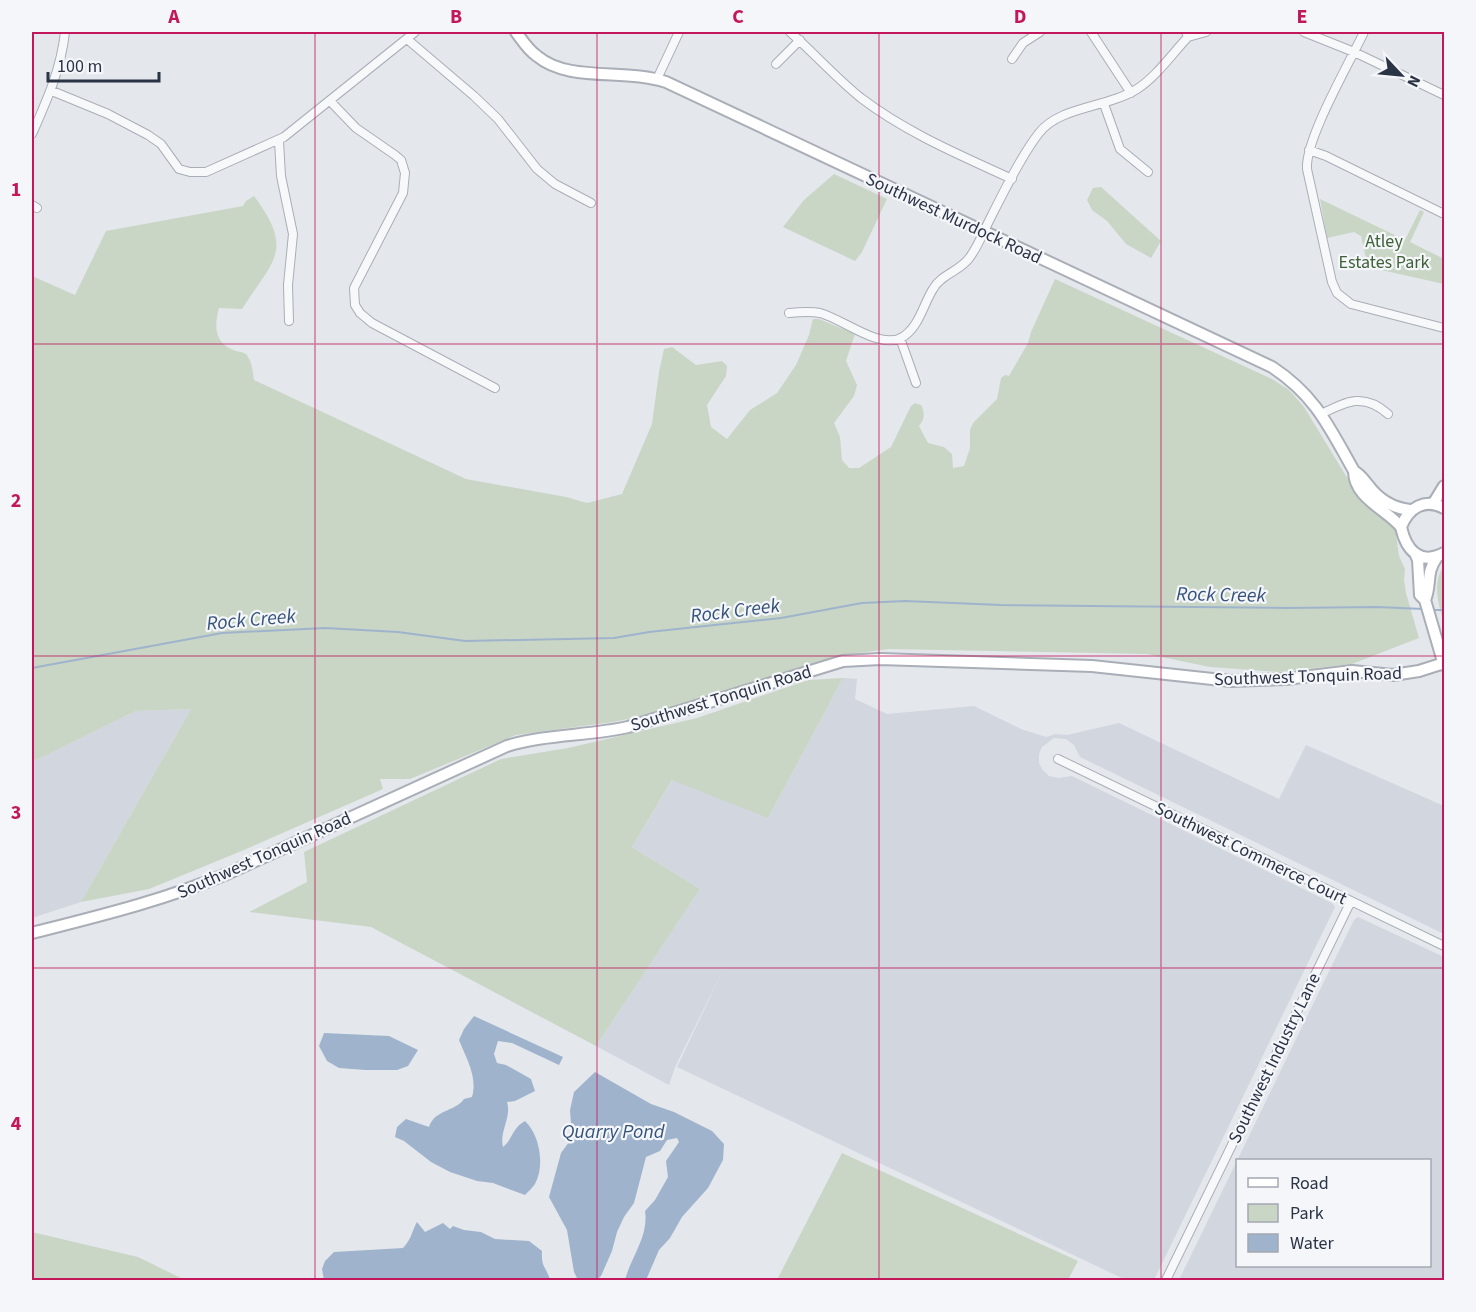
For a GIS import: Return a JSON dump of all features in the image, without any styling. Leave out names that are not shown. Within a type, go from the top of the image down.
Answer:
[{"type":"main road","name":"Southwest Murdock Road","points":[[516,32],[536,56],[558,68],[574,72],[615,73],[657,79],[1265,363],[1298,386],[1321,414],[1354,471],[1362,476],[1374,493],[1389,505],[1410,510]]},
{"type":"main road","name":"Southwest Murdock Road","points":[[1354,471],[1354,480],[1368,498],[1401,526]]},
{"type":"main road","points":[[1433,504],[1444,486]]},
{"type":"main road","points":[[1441,555],[1426,557],[1415,553],[1407,546],[1401,526],[1410,510],[1421,504],[1433,504],[1444,508]]},
{"type":"main road","points":[[1415,553],[1418,560],[1420,595],[1425,600],[1444,664]]},
{"type":"main road","points":[[1425,600],[1428,592],[1429,570],[1441,555]]},
{"type":"main road","name":"Southwest Tonquin Road","points":[[32,933],[133,907],[202,885],[507,746],[533,740],[598,733],[649,722],[843,661],[880,659],[1092,666],[1214,680],[1258,681],[1353,671],[1394,675],[1444,664]]},
{"type":"street","points":[[32,134],[52,91],[65,32]]},
{"type":"street","points":[[52,91],[108,114],[148,135],[160,144],[174,165],[185,171],[206,172],[279,141],[415,32]]},
{"type":"street","points":[[657,79],[680,32]]},
{"type":"street","points":[[790,32],[860,97],[899,124],[933,143],[1012,179]]},
{"type":"street","points":[[1012,59],[1023,43],[1040,32]]},
{"type":"street","points":[[1091,32],[1131,93]]},
{"type":"street","points":[[789,313],[819,313],[872,337],[886,340],[900,338],[917,322],[934,286],[958,270],[970,258],[1035,139],[1050,122],[1131,93],[1145,83],[1187,34],[1206,32]]},
{"type":"street","points":[[1304,32],[1354,52],[1444,95]]},
{"type":"street","points":[[1364,32],[1309,150],[1307,170],[1332,282],[1337,294],[1351,304],[1444,328]]},
{"type":"street","points":[[407,39],[498,119],[537,170],[555,184],[591,202]]},
{"type":"street","points":[[776,64],[800,40]]},
{"type":"street","points":[[330,101],[356,128],[395,154],[405,172],[403,193],[357,280],[354,298],[360,313],[372,323],[495,388]]},
{"type":"street","points":[[1104,104],[1120,149],[1149,172]]},
{"type":"street","points":[[279,141],[281,176],[293,234],[288,285],[289,321]]},
{"type":"street","points":[[1309,150],[1333,159],[1444,214]]},
{"type":"street","points":[[900,338],[916,382]]},
{"type":"street","points":[[1321,414],[1347,402],[1361,401],[1379,406],[1388,414]]},
{"type":"street","name":"Southwest Commerce Court","points":[[1058,759],[1444,946]]},
{"type":"street","name":"Southwest Industry Lane","points":[[1166,1281],[1351,901]]},
{"type":"shaded area","points":[[843,678],[857,679],[855,699],[887,714],[974,706],[1021,729],[1046,737],[1056,734],[1067,735],[1119,723],[1279,799],[1306,745],[1444,806],[1444,934],[1080,757],[1074,745],[1066,739],[1054,738],[1042,747],[1039,763],[1049,776],[1059,778],[1072,776],[1332,903],[1335,907],[1154,1280],[1126,1280],[677,1067],[725,966],[675,1067],[669,1085],[596,1046],[700,889],[632,847],[673,779],[768,818]]},
{"type":"shaded area","points":[[191,709],[81,902],[32,918],[32,762],[136,711]]},
{"type":"shaded area","points":[[1358,917],[1444,957],[1444,1280],[1179,1280],[1236,1163],[1236,1267],[1431,1267],[1431,1159],[1238,1159],[1354,920]]},
{"type":"green space","points":[[834,174],[887,199],[862,252],[855,261],[783,227],[804,200]]},
{"type":"green space","points":[[1101,187],[1161,241],[1151,258],[1126,244],[1107,221],[1092,210],[1087,200],[1093,188]]},
{"type":"green space","points":[[254,196],[274,230],[275,255],[242,309],[219,308],[216,328],[223,344],[247,355],[254,380],[466,479],[587,503],[622,494],[652,424],[664,349],[672,347],[696,365],[722,361],[727,366],[726,376],[707,405],[711,427],[727,439],[750,410],[777,393],[796,365],[813,319],[819,319],[855,334],[846,361],[857,385],[854,396],[834,423],[840,437],[842,460],[849,468],[859,468],[891,447],[911,406],[915,403],[921,405],[923,411],[924,416],[919,426],[928,443],[944,447],[952,454],[953,468],[964,466],[970,448],[970,430],[973,423],[997,399],[1001,378],[1005,375],[1009,376],[1028,343],[1055,279],[1272,379],[1289,390],[1304,407],[1362,502],[1395,528],[1399,556],[1405,569],[1406,593],[1419,638],[1352,664],[1279,672],[1210,667],[1147,654],[889,649],[850,654],[819,661],[652,714],[613,722],[516,735],[410,779],[380,779],[383,789],[149,889],[81,902],[191,709],[136,711],[32,762],[32,276],[75,295],[106,231],[243,206]]},
{"type":"green space","name":"Atley Estates Park","points":[[1320,199],[1405,240],[1420,210],[1424,212],[1410,242],[1444,259],[1444,284],[1368,267],[1361,236],[1354,232],[1327,238]]},
{"type":"green space","points":[[1444,566],[1444,622],[1438,601],[1437,586]]},
{"type":"green space","points":[[843,678],[768,818],[672,780],[632,847],[700,889],[596,1046],[371,927],[249,912],[307,882],[304,852],[501,759],[568,748],[697,718],[808,680]]},
{"type":"green space","points":[[842,1153],[1078,1261],[1068,1280],[777,1280]]},
{"type":"green space","points":[[32,1232],[138,1257],[185,1280],[32,1280]]},
{"type":"water","points":[[474,1016],[563,1057],[559,1065],[512,1043],[498,1041],[494,1054],[497,1063],[506,1065],[531,1079],[535,1091],[515,1101],[507,1102],[508,1113],[502,1141],[503,1147],[517,1127],[525,1121],[534,1134],[539,1151],[540,1169],[535,1184],[525,1195],[493,1183],[477,1181],[450,1172],[395,1137],[397,1127],[406,1119],[429,1127],[440,1114],[464,1099],[472,1097],[472,1075],[459,1040]]},
{"type":"water","points":[[324,1033],[389,1036],[418,1050],[408,1066],[397,1070],[339,1068],[327,1061],[319,1046]]},
{"type":"water","name":"Quarry Pond","points":[[595,1072],[651,1104],[674,1112],[712,1131],[724,1144],[723,1160],[708,1188],[682,1217],[670,1238],[659,1250],[646,1280],[625,1280],[642,1238],[646,1220],[645,1211],[655,1200],[668,1177],[666,1161],[679,1142],[677,1138],[667,1140],[660,1151],[646,1157],[634,1203],[624,1217],[601,1276],[596,1280],[578,1280],[574,1272],[567,1230],[549,1197],[561,1153],[572,1138],[570,1110],[574,1092]]},
{"type":"water","points":[[417,1222],[425,1232],[443,1223],[450,1229],[453,1226],[481,1232],[495,1239],[529,1241],[542,1251],[543,1264],[550,1280],[324,1280],[322,1269],[325,1261],[334,1252],[403,1248],[410,1239]]},
{"type":"waterway","name":"Rock Creek","points":[[32,668],[222,633],[325,628],[398,632],[465,641],[614,638],[781,618],[862,603],[905,601],[1001,605],[1423,609]]},
{"type":"waterway","name":"Rock Creek","points":[[1431,610],[1444,610]]}]
